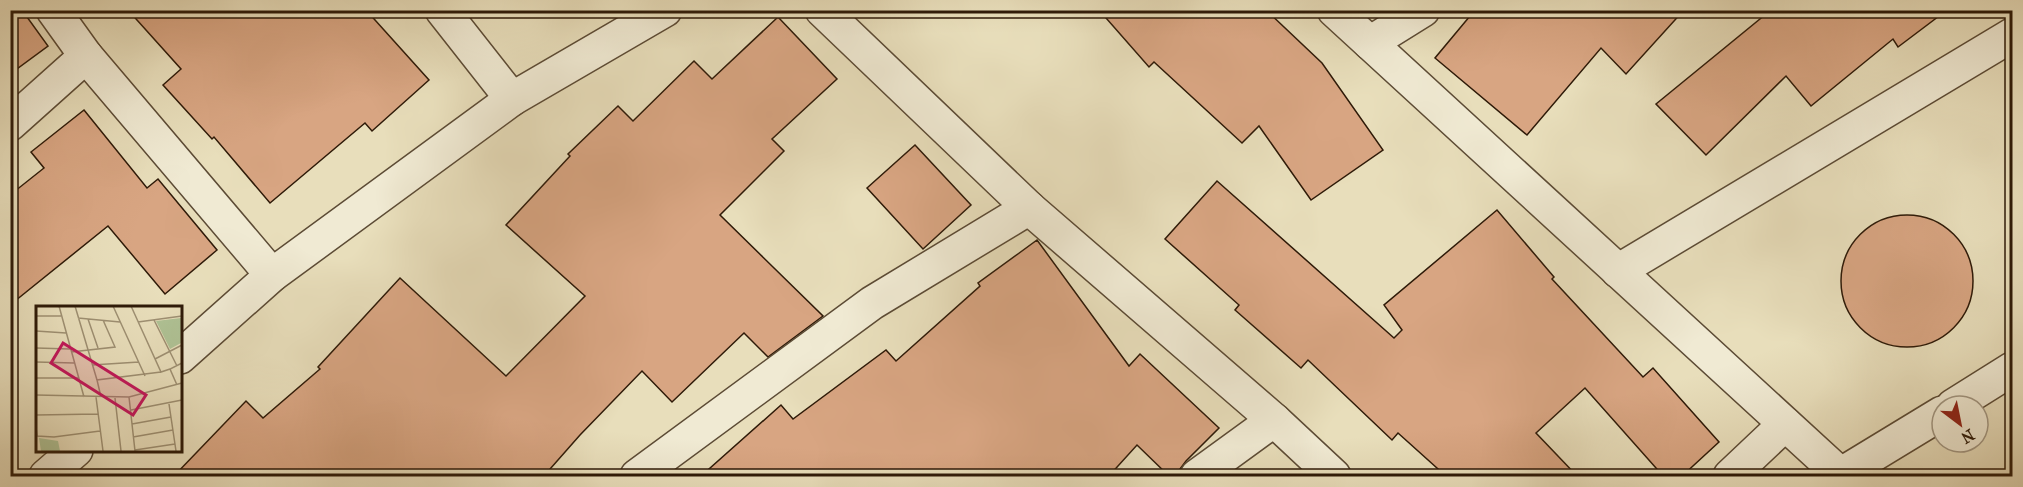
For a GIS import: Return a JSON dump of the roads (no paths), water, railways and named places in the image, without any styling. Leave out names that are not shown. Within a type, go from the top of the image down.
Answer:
[{"type":"street","points":[[53,10],[86,56],[272,275]]},
{"type":"street","points":[[442,10],[512,99]]},
{"type":"street","points":[[182,355],[272,275],[512,99],[665,10]]},
{"type":"street","points":[[822,10],[1029,208],[1274,420],[1334,477]]},
{"type":"street","points":[[1334,10],[1841,476],[1930,420]]},
{"type":"street","points":[[1370,43],[1423,10]]},
{"type":"street","points":[[1618,271],[2013,35]]},
{"type":"street","points":[[10,124],[86,56]]},
{"type":"street","points":[[637,477],[872,303],[1029,208]]},
{"type":"street","points":[[1972,394],[2013,369]]},
{"type":"street","points":[[1197,477],[1274,420]]},
{"type":"street","points":[[1730,477],[1785,424]]},
{"type":"street","points":[[46,477],[75,451]]}]
